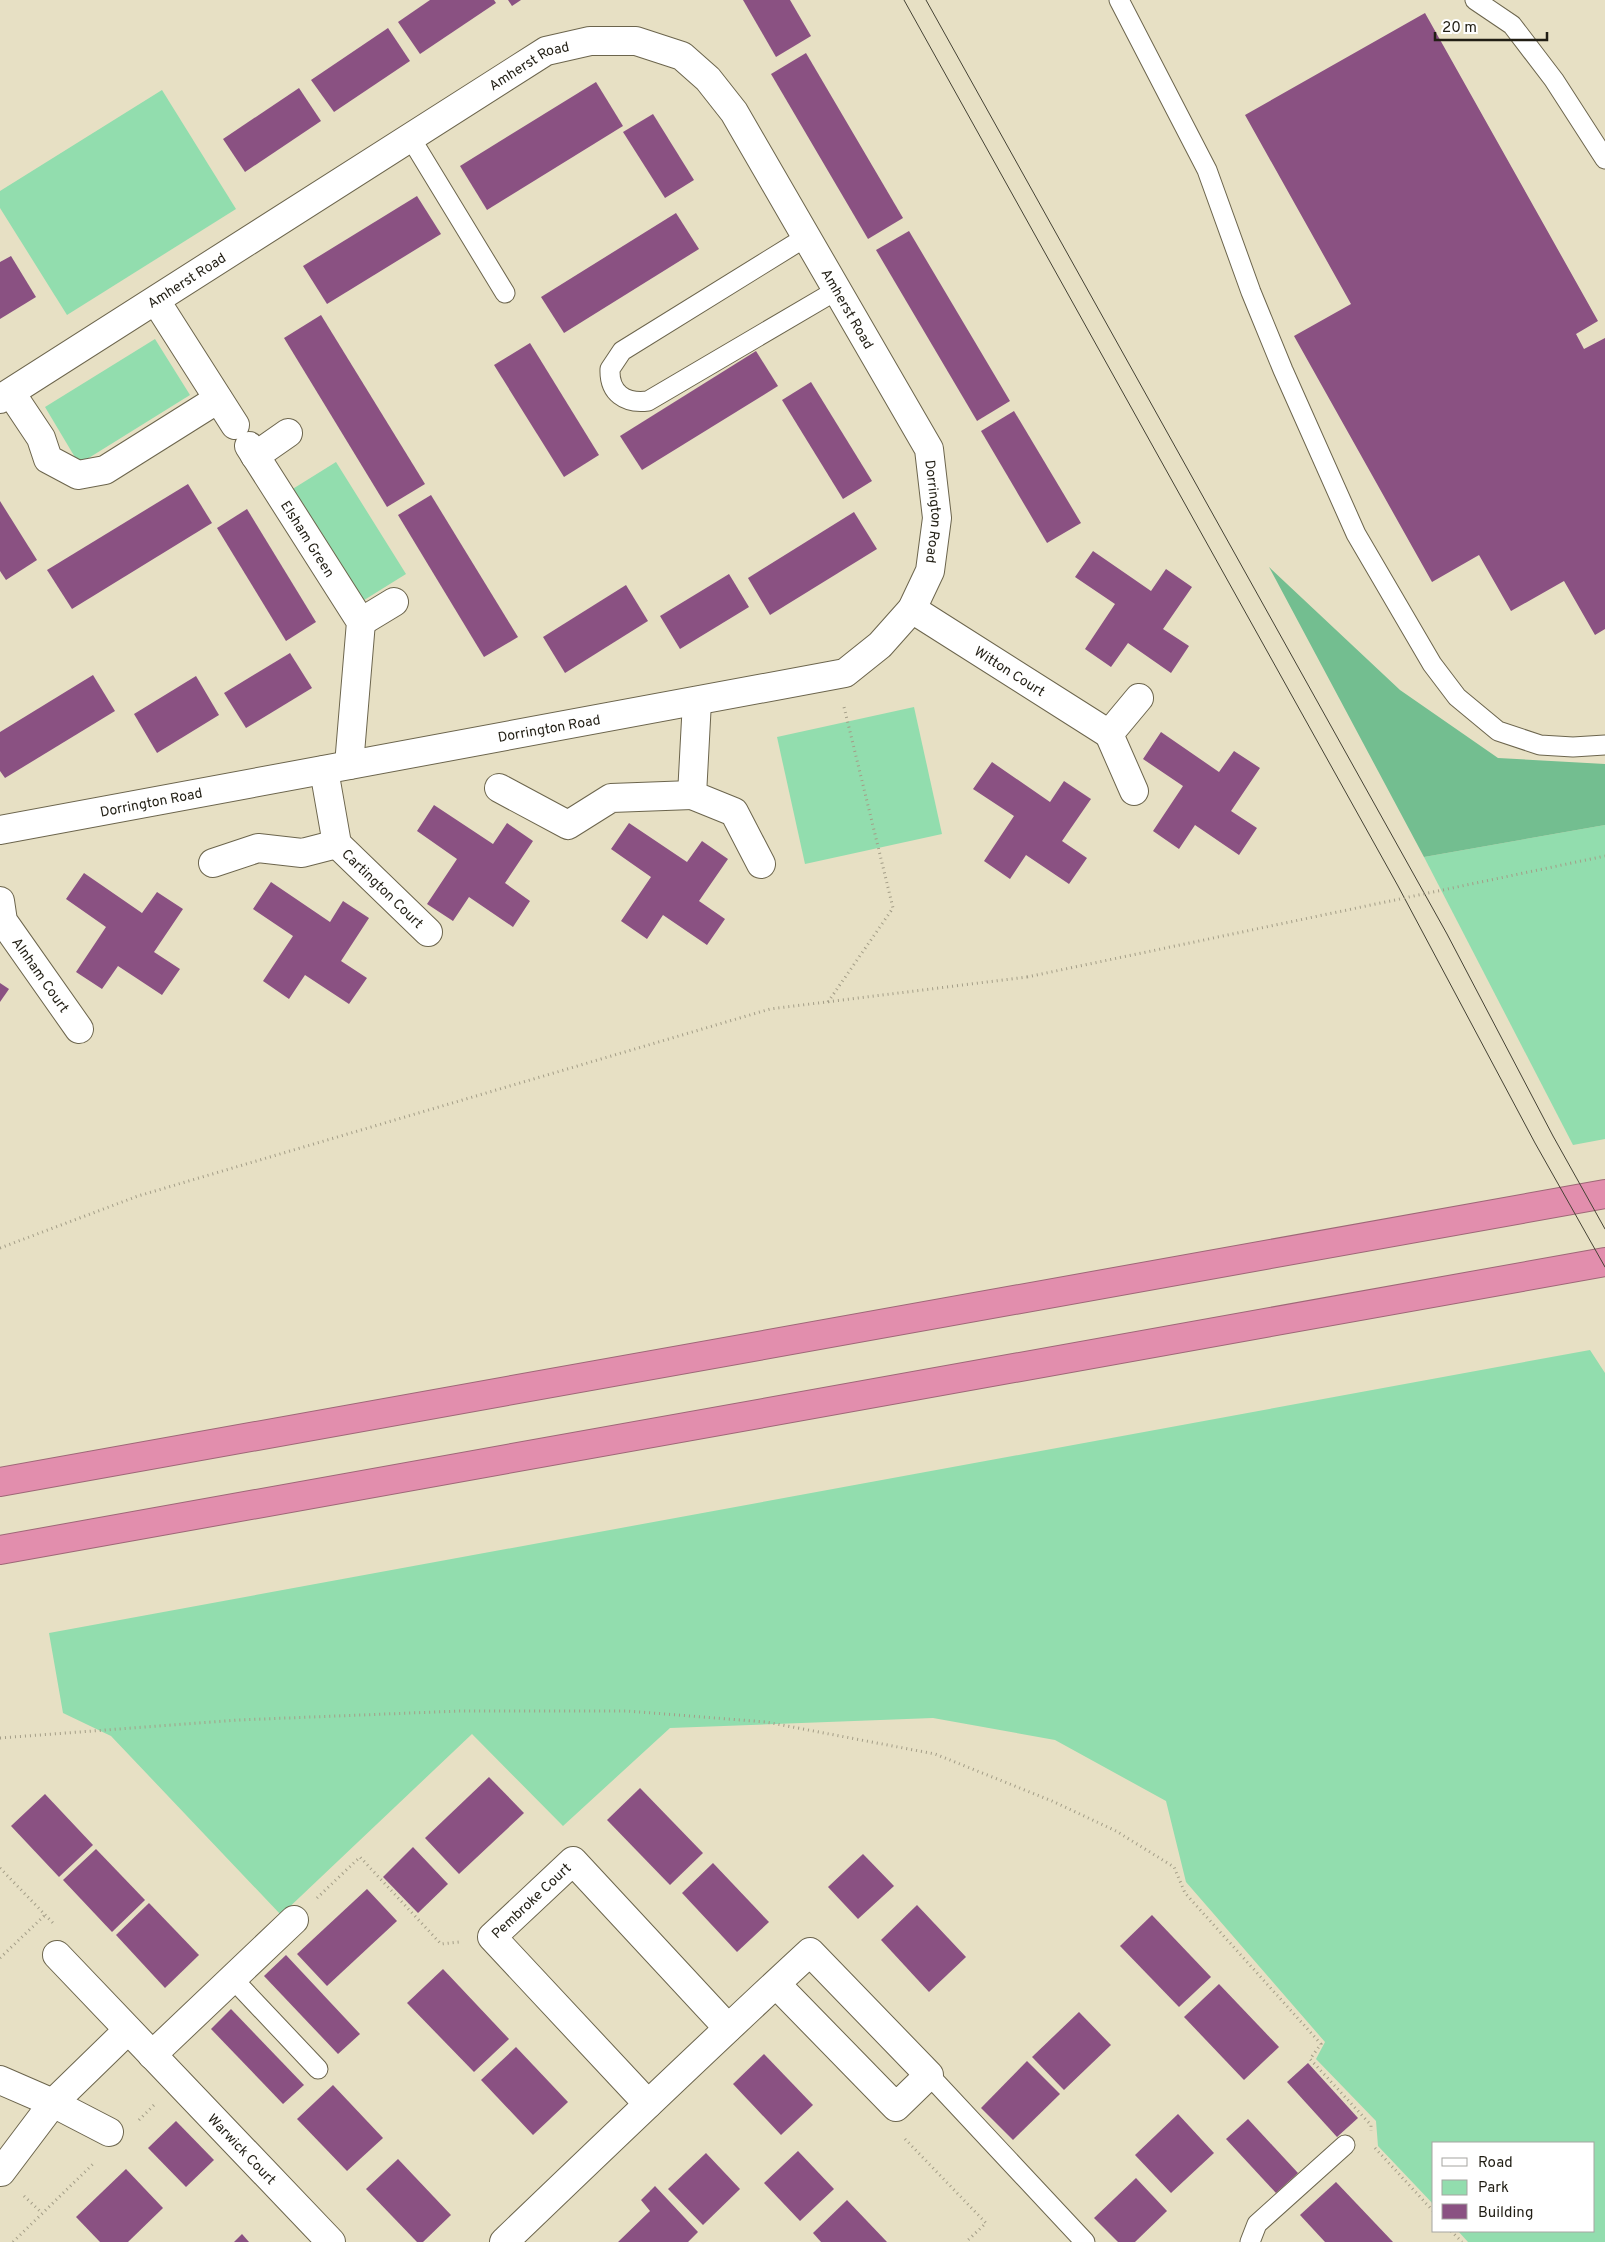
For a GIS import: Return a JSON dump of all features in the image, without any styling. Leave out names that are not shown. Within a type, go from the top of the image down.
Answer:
[{"type":"highway","points":[[0,1482],[1605,1194]]},
{"type":"highway","points":[[0,1550],[1605,1262]]},
{"type":"street","name":"Amherst Road","points":[[6,396],[546,51],[590,41],[636,41],[682,56],[708,79],[734,112],[929,449]]},
{"type":"street","name":"Elsham Green","points":[[156,301],[361,622]]},
{"type":"street","points":[[6,396],[41,438],[48,459],[78,475],[105,470],[218,399]]},
{"type":"street","points":[[246,443],[288,433]]},
{"type":"street","name":"Dorrington Road","points":[[0,830],[845,673],[880,644],[912,609],[930,571],[937,518],[929,449]]},
{"type":"street","points":[[336,768],[361,622],[394,602]]},
{"type":"street","name":"Witton Court","points":[[912,609],[1109,734]]},
{"type":"street","points":[[1134,792],[1109,734],[1139,698]]},
{"type":"street","points":[[692,795],[698,701]]},
{"type":"street","name":"Cartington Court","points":[[336,768],[337,844],[428,932]]},
{"type":"street","points":[[499,788],[568,825],[611,798],[692,795],[734,812],[761,864]]},
{"type":"street","name":"Cartington Court","points":[[213,863],[258,848],[302,853],[337,844]]},
{"type":"street","name":"Alnham Court","points":[[1,914],[79,1030]]},
{"type":"street","name":"Pembroke Court","points":[[648,2104],[492,1937],[573,1862],[728,2028]]},
{"type":"street","points":[[152,2055],[294,1920]]},
{"type":"street","points":[[504,2242],[728,2028],[810,1952],[929,2075],[896,2107],[776,1984]]},
{"type":"street","name":"Warwick Court","points":[[57,1956],[331,2242]]},
{"type":"street","points":[[0,2173],[53,2103],[128,2030]]},
{"type":"street","points":[[0,2080],[53,2103],[109,2132]]},
{"type":"lane","points":[[1119,0],[1207,170],[1251,292],[1356,534],[1432,664],[1457,697],[1498,731],[1540,745],[1573,748],[1605,745]]},
{"type":"lane","points":[[1475,0],[1512,25],[1554,80],[1605,159]]},
{"type":"lane","points":[[410,137],[505,293]]},
{"type":"lane","points":[[806,237],[622,351],[610,368],[612,384],[617,393],[628,401],[648,401],[837,290]]},
{"type":"lane","points":[[232,1978],[318,2069]]},
{"type":"lane","points":[[929,2075],[1085,2242]]},
{"type":"lane","points":[[1250,2242],[1257,2224],[1345,2145]]},
{"type":"path","points":[[827,1002],[893,908],[836,675]]},
{"type":"path","points":[[0,1248],[138,1196],[770,1009],[1027,977],[1605,856]]},
{"type":"path","points":[[0,1738],[238,1720],[460,1711],[627,1711],[766,1722],[935,1754],[1052,1802],[1116,1831],[1174,1867],[1185,1893],[1321,2044],[1310,2059],[1371,2125],[1371,2134]]},
{"type":"path","points":[[294,1920],[360,1857],[441,1944],[492,1937]]},
{"type":"path","points":[[0,1868],[71,1942],[57,1956]]},
{"type":"path","points":[[0,1958],[45,1915]]},
{"type":"path","points":[[896,2107],[897,2131],[986,2223],[966,2242]]},
{"type":"path","points":[[1370,2143],[1432,2210]]},
{"type":"path","points":[[1452,2232],[1462,2242]]},
{"type":"green space","points":[[162,90],[236,209],[67,315],[0,208],[0,191]]},
{"type":"green space","points":[[155,339],[190,395],[79,464],[45,407]]},
{"type":"green space","points":[[336,462],[406,574],[361,602],[291,490]]},
{"type":"green space","points":[[1269,567],[1400,690],[1498,758],[1605,764],[1605,825],[1424,857]]},
{"type":"green space","points":[[914,707],[942,834],[805,864],[777,737]]},
{"type":"green space","points":[[1605,825],[1605,1139],[1573,1145],[1424,857]]},
{"type":"green space","points":[[1590,1350],[1605,1373],[1605,2242],[1468,2242],[1459,2232],[1595,2232],[1595,2142],[1432,2142],[1432,2203],[1378,2146],[1376,2121],[1316,2059],[1325,2042],[1186,1882],[1166,1801],[1055,1740],[933,1718],[670,1728],[563,1826],[472,1734],[281,1915],[111,1736],[63,1713],[49,1633]]},
{"type":"building","points":[[430,0],[494,0],[496,3],[420,54],[398,22]]},
{"type":"building","points":[[508,0],[521,0],[512,6]]},
{"type":"building","points":[[743,0],[790,0],[811,36],[776,57]]},
{"type":"building","points":[[1425,13],[1598,321],[1576,334],[1584,349],[1605,338],[1605,629],[1595,635],[1564,581],[1511,611],[1479,555],[1432,582],[1294,336],[1351,304],[1245,115]]},
{"type":"building","points":[[388,28],[410,61],[334,112],[311,80]]},
{"type":"building","points":[[806,53],[903,218],[868,239],[771,74]]},
{"type":"building","points":[[596,82],[623,126],[487,210],[460,166]]},
{"type":"building","points":[[299,88],[321,121],[245,172],[223,139]]},
{"type":"building","points":[[653,114],[694,180],[665,198],[623,132]]},
{"type":"building","points":[[417,196],[441,234],[327,304],[303,266]]},
{"type":"building","points":[[676,213],[699,249],[564,333],[541,297]]},
{"type":"building","points":[[909,231],[1010,401],[977,421],[876,250]]},
{"type":"building","points":[[11,256],[36,297],[0,319],[0,262]]},
{"type":"building","points":[[321,315],[425,484],[387,507],[284,338]]},
{"type":"building","points":[[530,343],[599,455],[564,477],[494,365]]},
{"type":"building","points":[[756,351],[778,386],[642,470],[620,436]]},
{"type":"building","points":[[811,382],[872,481],[843,499],[782,400]]},
{"type":"building","points":[[1014,411],[1081,523],[1047,543],[981,431]]},
{"type":"building","points":[[188,484],[212,523],[72,609],[47,570]]},
{"type":"building","points":[[431,495],[518,637],[484,657],[398,515]]},
{"type":"building","points":[[0,501],[37,560],[6,580],[0,571]]},
{"type":"building","points":[[247,509],[316,622],[286,641],[217,528]]},
{"type":"building","points":[[854,512],[877,549],[770,615],[748,578]]},
{"type":"building","points":[[1093,551],[1151,591],[1166,569],[1192,587],[1163,629],[1189,646],[1171,673],[1128,643],[1111,667],[1085,649],[1115,604],[1075,577]]},
{"type":"building","points":[[729,574],[749,607],[680,649],[660,616]]},
{"type":"building","points":[[626,585],[648,621],[565,673],[543,637]]},
{"type":"building","points":[[290,653],[312,688],[246,728],[224,693]]},
{"type":"building","points":[[93,675],[115,711],[5,778],[0,771],[0,732]]},
{"type":"building","points":[[196,676],[219,715],[157,753],[134,714]]},
{"type":"building","points":[[1161,732],[1219,772],[1234,751],[1260,768],[1231,811],[1257,828],[1239,855],[1195,825],[1179,849],[1153,831],[1183,786],[1143,759]]},
{"type":"building","points":[[992,762],[1050,802],[1064,781],[1091,799],[1062,841],[1087,858],[1069,884],[1026,855],[1010,879],[984,861],[1014,816],[973,789]]},
{"type":"building","points":[[434,805],[493,844],[507,823],[533,841],[505,883],[530,901],[513,927],[469,897],[453,921],[427,904],[457,859],[417,831]]},
{"type":"building","points":[[629,823],[687,862],[702,841],[728,859],[699,901],[725,919],[707,945],[663,915],[647,939],[621,921],[651,877],[611,849]]},
{"type":"building","points":[[84,873],[142,913],[157,892],[183,909],[154,952],[180,969],[162,995],[118,966],[102,989],[76,972],[106,927],[66,899]]},
{"type":"building","points":[[271,882],[330,922],[343,901],[369,918],[341,961],[367,978],[349,1004],[305,975],[289,999],[263,981],[293,936],[253,909]]},
{"type":"building","points":[[0,983],[9,989],[0,1002]]},
{"type":"building","points":[[489,1777],[524,1813],[459,1874],[425,1838]]},
{"type":"building","points":[[640,1788],[703,1853],[670,1885],[607,1820]]},
{"type":"building","points":[[45,1794],[93,1845],[59,1877],[11,1826]]},
{"type":"building","points":[[413,1847],[448,1884],[418,1913],[383,1877]]},
{"type":"building","points":[[96,1849],[145,1900],[112,1932],[63,1880]]},
{"type":"building","points":[[863,1854],[894,1886],[858,1919],[828,1887]]},
{"type":"building","points":[[713,1863],[769,1922],[737,1952],[682,1893]]},
{"type":"building","points":[[367,1889],[397,1921],[327,1986],[297,1954]]},
{"type":"building","points":[[149,1903],[199,1955],[165,1988],[116,1935]]},
{"type":"building","points":[[917,1905],[966,1957],[929,1992],[881,1940]]},
{"type":"building","points":[[1152,1915],[1211,1977],[1179,2007],[1120,1946]]},
{"type":"building","points":[[286,1955],[360,2034],[338,2054],[264,1976]]},
{"type":"building","points":[[443,1969],[509,2039],[474,2072],[407,2003]]},
{"type":"building","points":[[1219,1984],[1279,2047],[1244,2080],[1184,2017]]},
{"type":"building","points":[[231,2009],[304,2085],[283,2104],[211,2029]]},
{"type":"building","points":[[1079,2012],[1111,2045],[1064,2090],[1032,2057]]},
{"type":"building","points":[[516,2047],[568,2102],[533,2135],[481,2080]]},
{"type":"building","points":[[764,2054],[813,2105],[781,2135],[733,2084]]},
{"type":"building","points":[[1027,2061],[1060,2094],[1013,2140],[981,2108]]},
{"type":"building","points":[[1308,2063],[1358,2118],[1337,2137],[1287,2082]]},
{"type":"building","points":[[333,2085],[383,2138],[347,2171],[297,2119]]},
{"type":"building","points":[[1178,2114],[1214,2153],[1171,2193],[1135,2155]]},
{"type":"building","points":[[1248,2119],[1298,2173],[1276,2193],[1226,2139]]},
{"type":"building","points":[[176,2121],[214,2160],[186,2187],[148,2148]]},
{"type":"building","points":[[798,2151],[834,2189],[800,2221],[764,2183]]},
{"type":"building","points":[[706,2153],[740,2189],[703,2225],[668,2189]]},
{"type":"building","points":[[398,2159],[451,2215],[423,2242],[417,2242],[366,2189]]},
{"type":"building","points":[[126,2169],[163,2208],[128,2242],[100,2242],[76,2217]]},
{"type":"building","points":[[1136,2178],[1167,2211],[1135,2242],[1118,2242],[1094,2218]]},
{"type":"building","points":[[1336,2182],[1393,2242],[1325,2242],[1300,2215]]},
{"type":"building","points":[[655,2186],[698,2232],[688,2242],[618,2242],[650,2211],[641,2200]]},
{"type":"building","points":[[847,2200],[887,2242],[821,2242],[813,2233]]},
{"type":"building","points":[[242,2234],[249,2242],[234,2242]]},
{"type":"tram line","points":[[904,0],[1398,886],[1535,1143],[1605,1267]]},
{"type":"tram line","points":[[926,0],[1447,934],[1553,1136],[1605,1229]]}]
